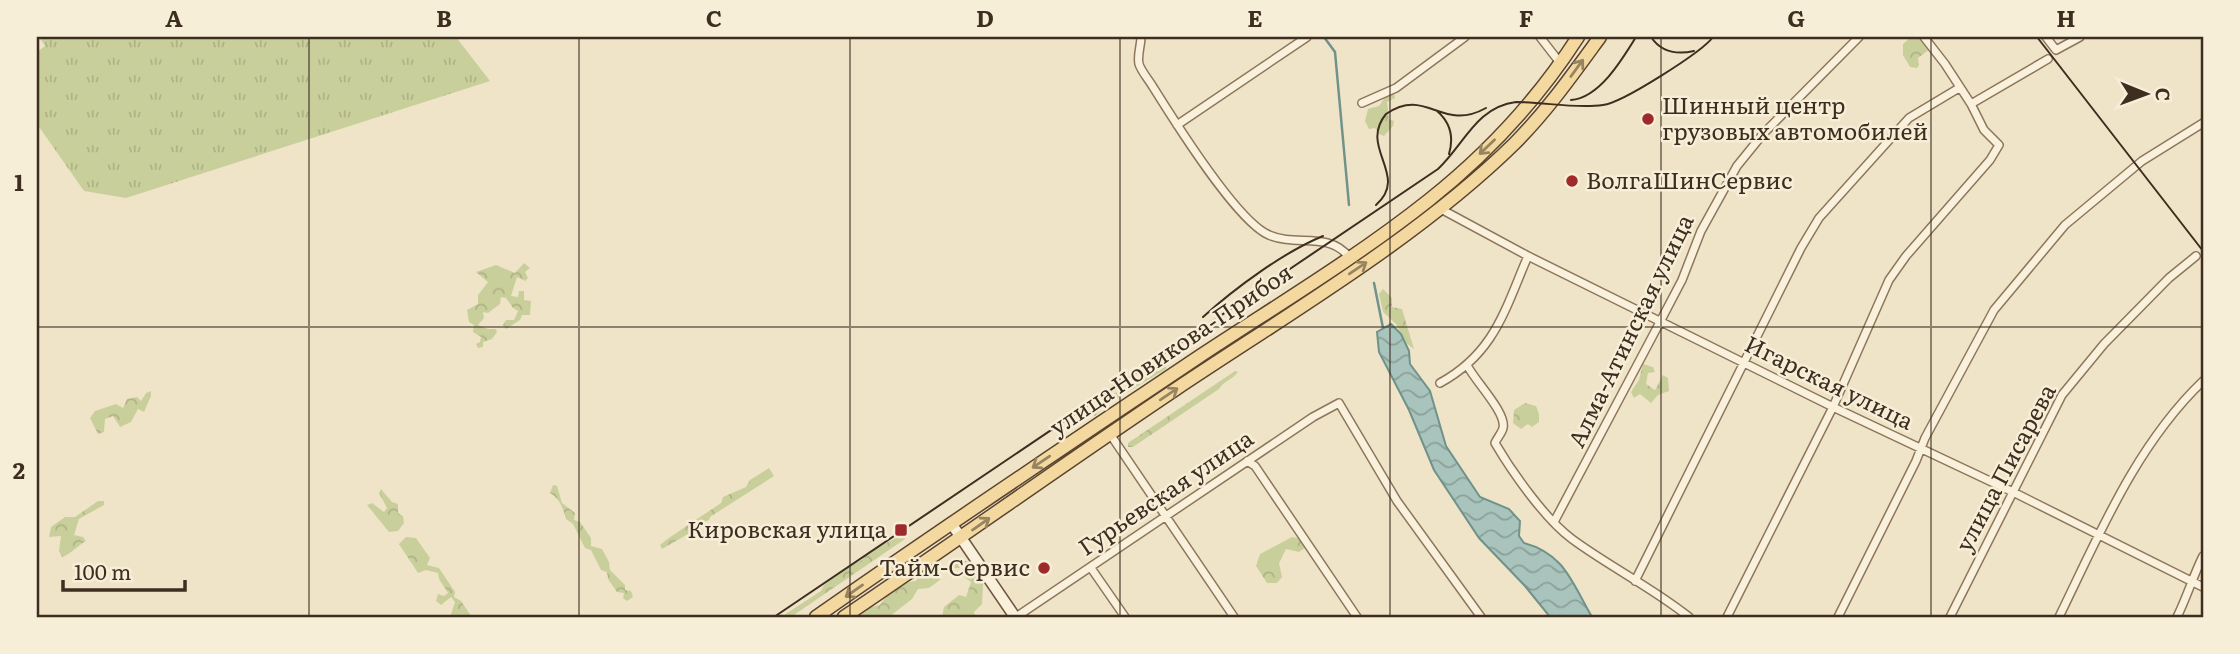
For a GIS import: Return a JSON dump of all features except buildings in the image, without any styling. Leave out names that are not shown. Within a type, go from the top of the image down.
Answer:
[{"type":"main road","name":"улица Новикова-Прибоя","points":[[816,617],[1429,201],[1500,135],[1534,98],[1578,37]]},
{"type":"main road","name":"улица Новикова-Прибоя","points":[[844,617],[1366,262],[1439,208],[1482,173],[1555,100],[1600,37]]},
{"type":"street","points":[[1141,37],[1139,62],[1177,125],[1254,226],[1268,235],[1288,241],[1333,243],[1341,247],[1349,257]]},
{"type":"street","points":[[1177,125],[1307,37]]},
{"type":"street","points":[[1362,103],[1396,88],[1465,37]]},
{"type":"street","points":[[1540,37],[1561,64]]},
{"type":"street","name":"Алма-Атинская улица","points":[[1554,522],[1682,280],[1700,231],[1737,166],[1763,134],[1859,37]]},
{"type":"street","points":[[1727,617],[1833,407],[1889,280],[1906,256],[1990,160],[1999,145],[1984,130],[1971,104],[1924,37]]},
{"type":"street","points":[[2046,37],[2056,50],[2080,37]]},
{"type":"street","points":[[1971,104],[2048,59]]},
{"type":"street","points":[[1635,581],[1801,248],[1819,218],[1909,118],[1959,88]]},
{"type":"street","points":[[1838,617],[1925,438],[1994,310],[2065,225],[2141,161],[2203,123]]},
{"type":"street","name":"Игарская улица","points":[[1439,208],[1528,256],[2203,587]]},
{"type":"street","points":[[1440,383],[1467,365],[1482,349],[1506,312],[1528,256]]},
{"type":"street","name":"улица Писарева","points":[[1950,617],[2062,395],[2104,344],[2169,278],[2196,256]]},
{"type":"street","points":[[1467,365],[1503,420],[1503,428],[1495,443],[1513,472],[1554,522],[1570,538],[1689,617]]},
{"type":"street","points":[[2059,617],[2099,535],[2143,456],[2160,430],[2203,381]]},
{"type":"street","name":"Гурьевская улица","points":[[1016,617],[1313,417],[1339,403],[1397,501],[1481,617]]},
{"type":"street","points":[[1110,434],[1234,617]]},
{"type":"street","points":[[1247,461],[1255,466],[1357,617]]},
{"type":"street","points":[[951,523],[1016,617]]},
{"type":"street","points":[[2177,617],[2203,556]]},
{"type":"street","points":[[1091,568],[1125,617]]},
{"type":"green space","points":[[39,37],[456,37],[490,81],[126,198],[84,191],[37,124],[37,52],[45,46]]},
{"type":"green space","points":[[1911,37],[1922,37],[1923,42],[1930,46],[1930,49],[1918,58],[1917,68],[1910,67],[1903,55],[1903,44]]},
{"type":"green space","points":[[1394,92],[1395,98],[1387,102],[1389,119],[1394,121],[1393,126],[1384,136],[1375,128],[1369,129],[1365,121],[1368,109],[1379,106],[1388,93]]},
{"type":"green space","points":[[524,263],[530,268],[525,272],[528,278],[525,281],[517,277],[511,296],[518,297],[519,291],[524,291],[524,300],[531,301],[530,315],[522,315],[520,320],[506,329],[503,325],[506,320],[514,320],[518,311],[506,298],[501,297],[500,304],[488,313],[483,312],[484,318],[478,325],[496,329],[497,332],[492,339],[483,342],[483,347],[478,348],[476,344],[481,337],[473,332],[474,325],[469,322],[467,310],[478,304],[478,295],[488,282],[476,272],[496,265],[515,273]]},
{"type":"green space","points":[[1383,289],[1392,298],[1392,307],[1402,309],[1414,349],[1406,343],[1396,324],[1383,312],[1379,294]]},
{"type":"green space","points":[[1162,363],[1166,364],[1166,369],[1106,405],[1095,416],[1090,413],[1095,406]]},
{"type":"green space","points":[[1643,364],[1653,367],[1655,372],[1648,373],[1646,384],[1655,390],[1663,375],[1668,378],[1669,391],[1658,395],[1651,403],[1640,394],[1634,398],[1631,392],[1639,380]]},
{"type":"green space","points":[[1235,371],[1238,372],[1219,389],[1133,447],[1128,447],[1128,443]]},
{"type":"green space","points":[[151,391],[144,412],[138,409],[131,422],[120,427],[113,416],[105,419],[104,432],[98,434],[90,418],[95,411],[116,404],[123,408],[127,399],[137,397],[141,401],[146,393]]},
{"type":"green space","points":[[1525,403],[1536,406],[1539,422],[1532,427],[1528,424],[1521,429],[1513,423],[1514,410]]},
{"type":"green space","points":[[769,468],[774,476],[699,524],[695,530],[662,549],[660,545],[721,503],[723,497],[746,487],[750,480]]},
{"type":"green space","points":[[553,485],[557,486],[562,503],[575,513],[574,520],[580,522],[591,538],[591,546],[602,549],[610,570],[625,585],[625,590],[631,591],[633,597],[627,601],[623,598],[624,593],[617,592],[591,550],[585,548],[573,524],[566,519],[559,501],[550,493]]},
{"type":"green space","points":[[381,489],[392,502],[398,504],[398,513],[403,516],[404,523],[398,531],[389,532],[367,505],[372,503],[384,512],[387,508],[379,493]]},
{"type":"green space","points":[[98,501],[104,501],[104,505],[79,519],[74,535],[83,537],[86,541],[62,557],[59,551],[61,536],[49,537],[51,527],[65,517],[75,517]]},
{"type":"green space","points":[[906,533],[905,539],[791,617],[781,617],[821,591],[824,585],[852,564],[862,560],[868,552]]},
{"type":"green space","points":[[406,537],[416,538],[430,558],[427,565],[439,568],[455,592],[454,597],[461,601],[472,617],[450,617],[455,602],[451,597],[441,605],[436,601],[438,594],[444,596],[448,593],[438,573],[426,570],[418,573],[399,544]]},
{"type":"green space","points":[[1292,537],[1298,538],[1306,547],[1299,552],[1286,549],[1279,563],[1282,577],[1277,583],[1267,583],[1256,566],[1260,554]]},
{"type":"green space","points":[[953,560],[966,561],[974,570],[975,577],[980,577],[983,584],[982,604],[974,612],[975,617],[942,617],[944,607],[959,595],[966,597],[971,582],[963,576],[962,568],[952,568]]},
{"type":"green space","points":[[932,565],[942,566],[940,580],[929,588],[918,589],[912,599],[889,617],[859,617],[871,607],[880,605],[900,586],[916,581],[919,574]]},
{"type":"water","points":[[1391,324],[1401,334],[1409,351],[1410,364],[1430,391],[1446,446],[1480,497],[1509,509],[1520,521],[1519,536],[1524,543],[1549,554],[1558,562],[1573,582],[1592,617],[1550,617],[1525,586],[1479,538],[1434,470],[1409,410],[1379,352],[1377,332]]},
{"type":"waterway","points":[[1324,37],[1335,52],[1349,205]]},
{"type":"waterway","points":[[1374,283],[1383,328]]},
{"type":"tram line","points":[[1571,100],[1591,93],[1600,85],[1617,67],[1636,37]]},
{"type":"tram line","points":[[1651,37],[1659,46],[1670,51],[1694,51]]},
{"type":"tram line","points":[[774,617],[1438,169],[1472,128],[1491,111],[1516,102],[1582,106],[1613,102],[1661,76],[1694,54],[1713,37]]},
{"type":"tram line","points":[[2037,37],[2203,251]]},
{"type":"tram line","points":[[1376,205],[1385,194],[1388,183],[1377,138],[1379,126],[1386,114],[1400,107],[1413,105],[1457,116],[1486,108]]},
{"type":"tram line","points":[[1437,111],[1450,131],[1449,154]]},
{"type":"tram line","points":[[1203,317],[1260,272],[1292,251],[1323,236]]},
{"type":"place","name":"Шинный центр грузовых автомобилей","points":[[1648,119]]},
{"type":"place","name":"ВолгаШинСервис","points":[[1572,181]]},
{"type":"place","name":"Кировская улица","points":[[901,530]]},
{"type":"place","name":"Тайм-Сервис","points":[[1044,568]]}]
